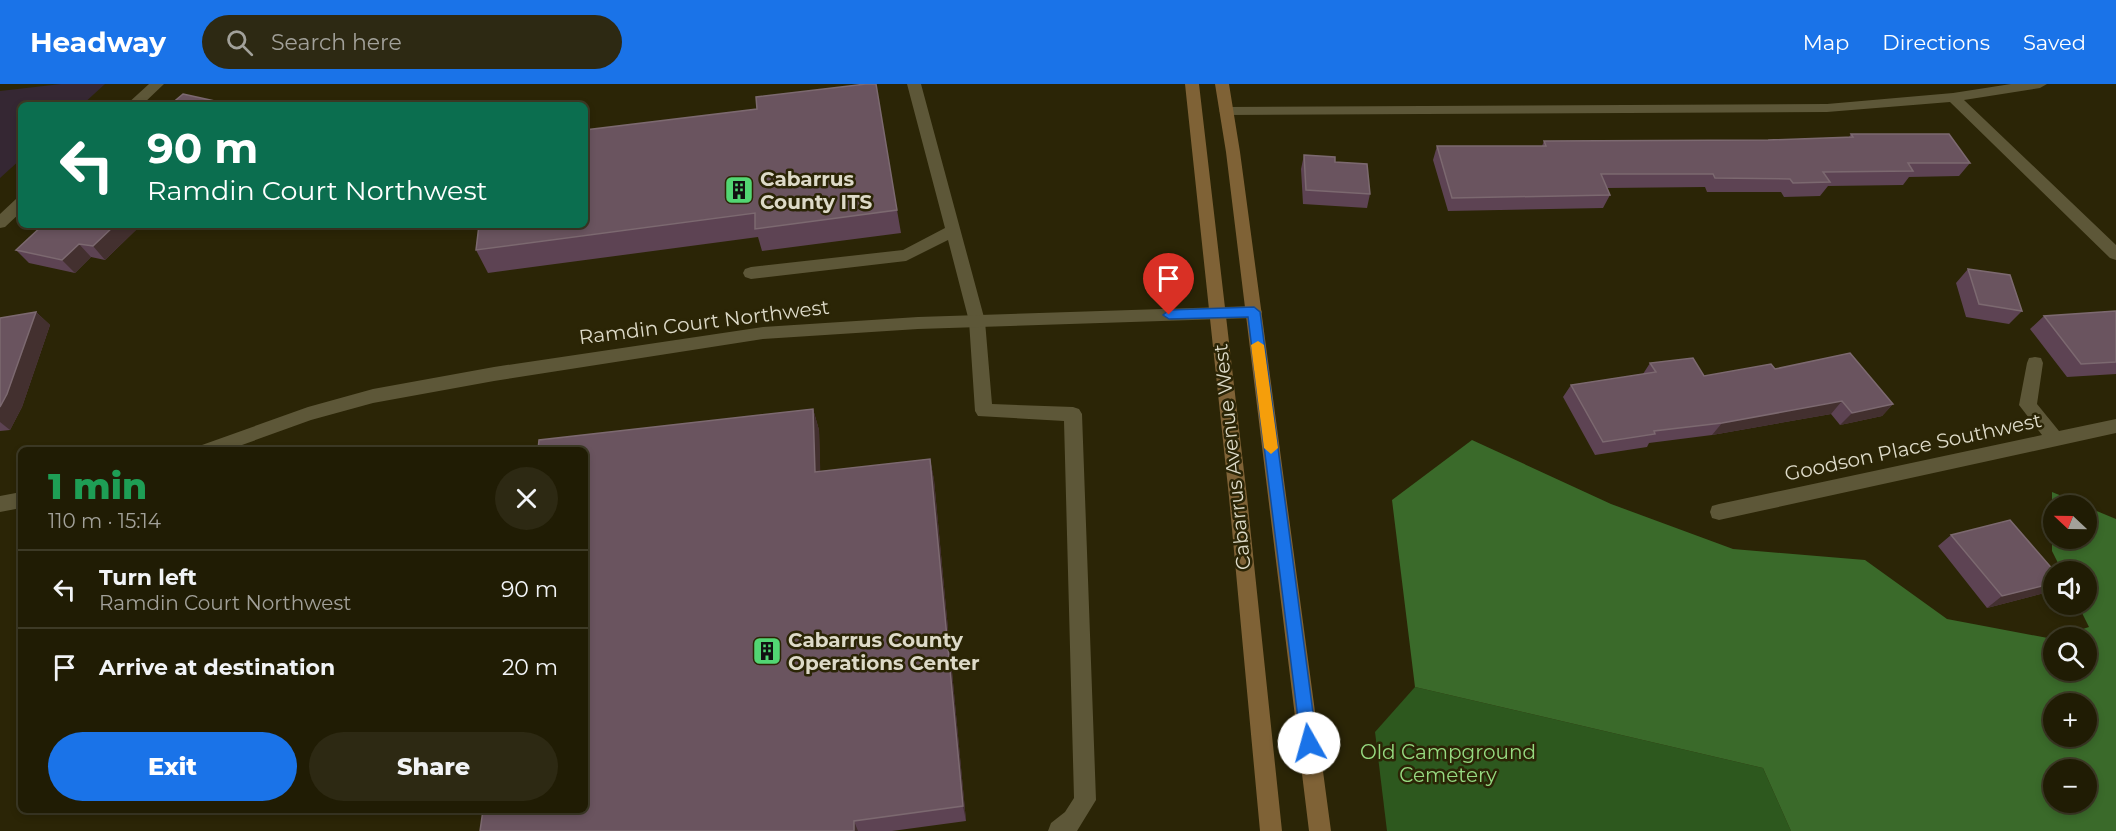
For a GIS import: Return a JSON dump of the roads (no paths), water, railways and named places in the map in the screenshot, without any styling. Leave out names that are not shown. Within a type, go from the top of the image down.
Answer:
[{"type":"main road","name":"Cabarrus Avenue West","points":[[1192,84],[1238,497],[1271,831]]},
{"type":"main road","name":"Cabarrus Avenue West","points":[[1222,84],[1254,312],[1320,831]]},
{"type":"street","points":[[137,102],[158,84]]},
{"type":"street","points":[[914,84],[977,321],[984,411],[1073,414],[1085,801],[1073,820],[1059,831]]},
{"type":"street","points":[[1226,111],[1827,108],[1953,97],[2040,84]]},
{"type":"street","points":[[1953,97],[2116,254]]},
{"type":"street","points":[[0,223],[18,206]]},
{"type":"street","points":[[750,273],[906,255],[953,230]]},
{"type":"street","name":"Ramdin Court Northwest","points":[[217,447],[339,405],[429,385],[763,333],[977,321],[1254,312]]},
{"type":"street","points":[[2035,363],[2028,405],[2055,439]]},
{"type":"street","name":"Goodson Place Southwest","points":[[1719,512],[2116,426]]},
{"type":"street","points":[[0,504],[18,501]]},
{"type":"place","name":"Cabarrus County ITS","points":[[739,190]]},
{"type":"place","name":"Cabarrus County Operations Center","points":[[767,651]]},
{"type":"park label","name":"Old Campground Cemetery","points":[[1448,764]]}]
